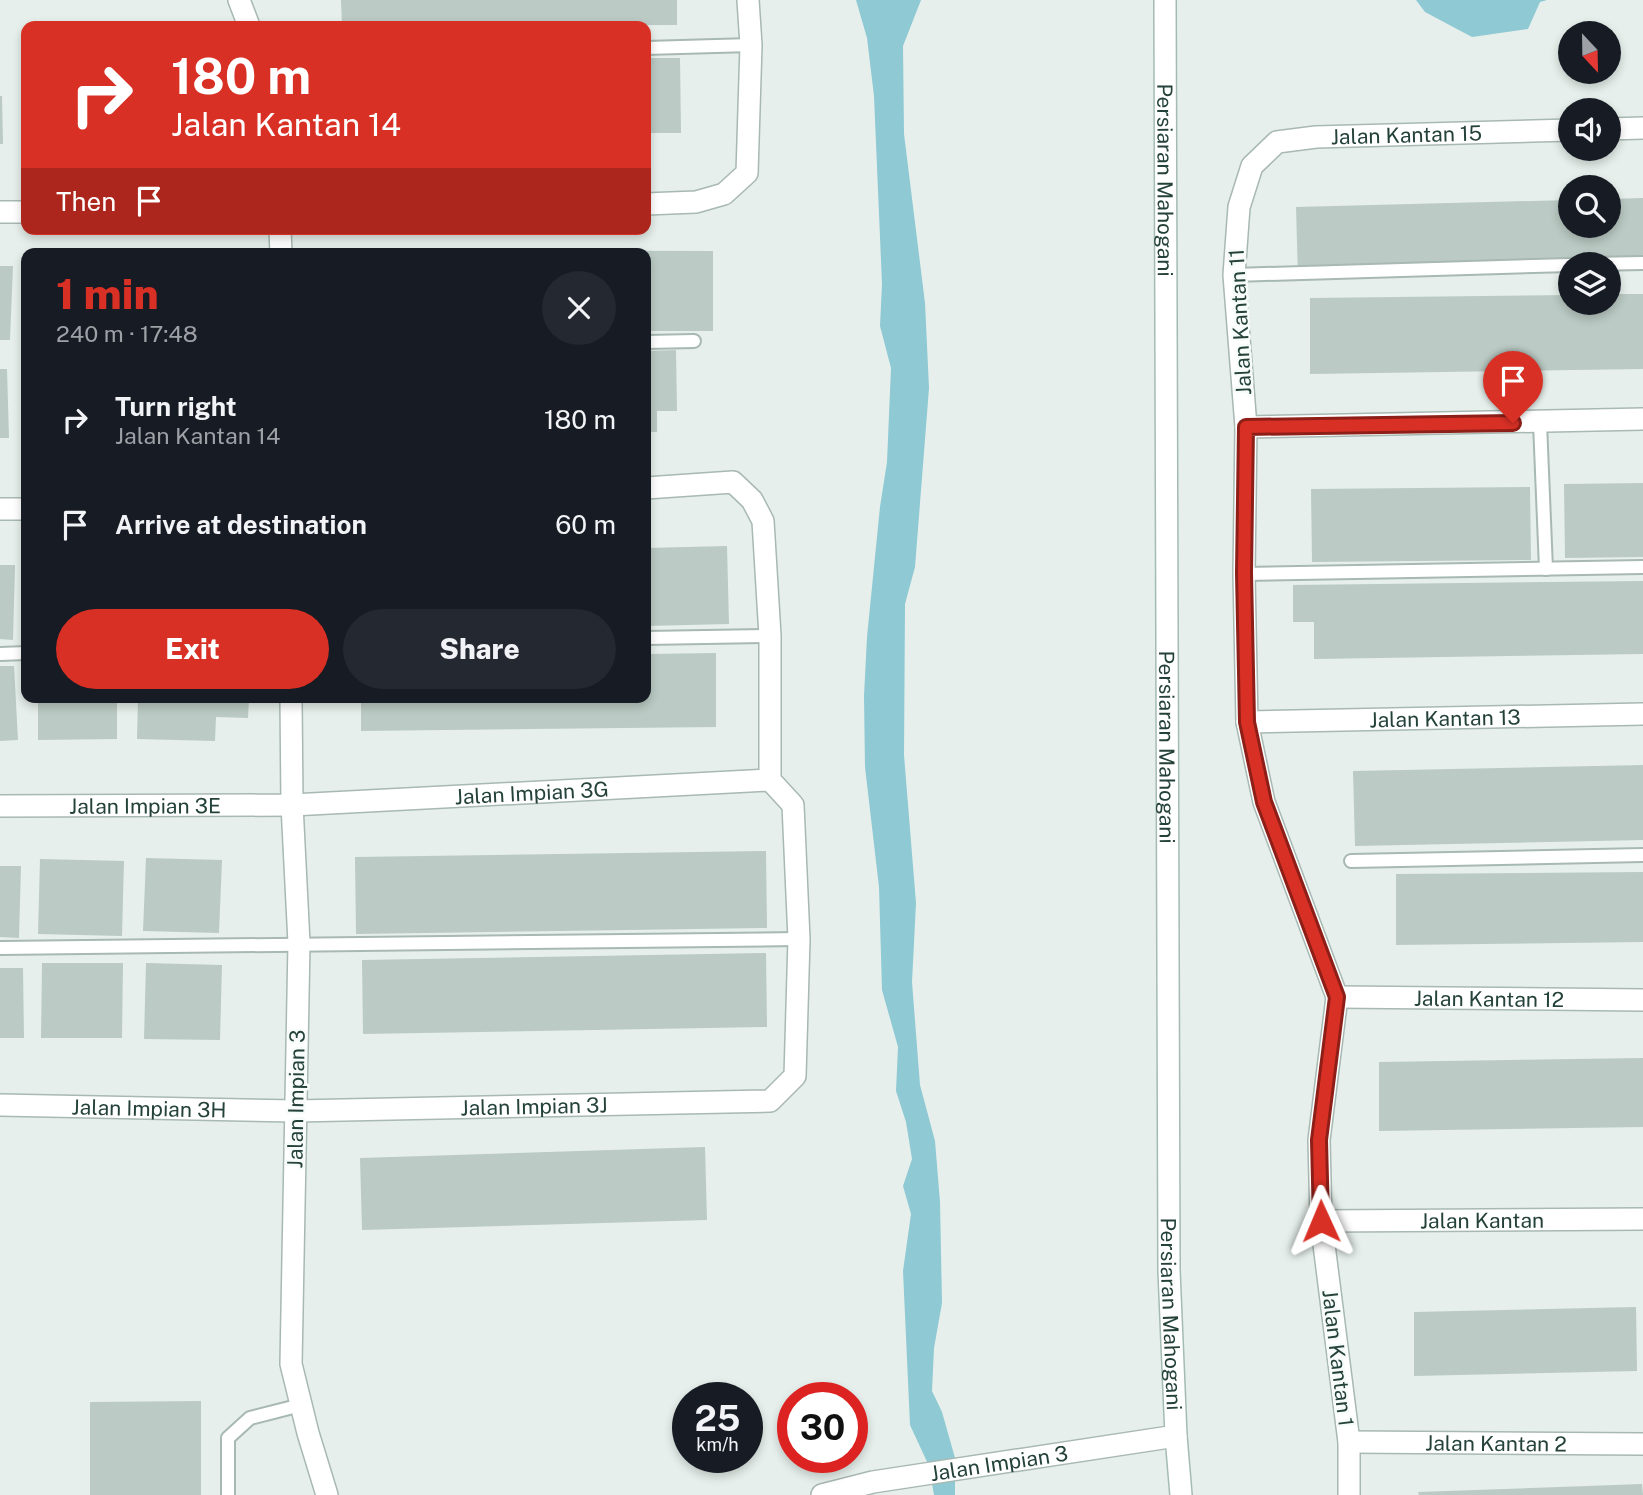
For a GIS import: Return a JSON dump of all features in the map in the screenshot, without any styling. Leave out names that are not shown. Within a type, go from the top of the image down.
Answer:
[{"type":"street","points":[[239,0],[247,21]]},
{"type":"street","points":[[651,204],[696,202],[724,194],[747,173],[751,45],[748,0]]},
{"type":"street","name":"Persiaran Mahogani","points":[[1165,0],[1169,1271],[1181,1495]]},
{"type":"street","points":[[1621,129],[1643,128]]},
{"type":"street","name":"Jalan Kantan 15","points":[[1252,166],[1276,142],[1317,137],[1558,130]]},
{"type":"street","name":"Jalan Kantan 11","points":[[1252,166],[1239,207],[1234,275],[1246,427],[1244,573],[1247,722],[1264,802],[1337,997],[1319,1140],[1321,1221]]},
{"type":"street","points":[[0,212],[21,212]]},
{"type":"street","points":[[1246,427],[1643,419]]},
{"type":"street","points":[[651,488],[733,482],[752,500],[764,521],[770,636],[770,780],[793,805],[799,939]]},
{"type":"street","points":[[0,509],[21,509]]},
{"type":"street","name":"Jalan Impian 3","points":[[290,703],[299,943],[291,1364],[327,1495]]},
{"type":"street","name":"Jalan Kantan 13","points":[[1247,722],[1643,714]]},
{"type":"street","name":"Jalan Impian 3G","points":[[292,805],[770,780]]},
{"type":"street","name":"Jalan Impian 3E","points":[[0,806],[292,805]]},
{"type":"street","name":"Jalan Impian 3J","points":[[296,1111],[770,1101],[795,1076],[799,939]]},
{"type":"street","name":"Jalan Kantan 12","points":[[1337,997],[1643,1000]]},
{"type":"street","name":"Jalan Impian 3H","points":[[0,1105],[296,1111]]},
{"type":"street","name":"Jalan Kantan","points":[[1321,1221],[1643,1219]]},
{"type":"street","name":"Jalan Kantan 1","points":[[1321,1221],[1349,1442],[1349,1495]]},
{"type":"street","name":"Jalan Impian 3","points":[[822,1495],[873,1482],[993,1462],[1176,1436]]},
{"type":"street","name":"Jalan Kantan 2","points":[[1349,1442],[1643,1444]]},
{"type":"lane","points":[[651,48],[751,45]]},
{"type":"lane","points":[[1621,263],[1643,263]]},
{"type":"lane","points":[[1234,275],[1558,265]]},
{"type":"lane","points":[[651,342],[694,341]]},
{"type":"lane","points":[[1539,423],[1546,569]]},
{"type":"lane","points":[[1244,573],[1643,567]]},
{"type":"lane","points":[[651,638],[770,636]]},
{"type":"lane","points":[[0,654],[21,653]]},
{"type":"lane","points":[[1351,861],[1643,855]]},
{"type":"lane","points":[[0,948],[799,939]]},
{"type":"lane","points":[[228,1495],[228,1438],[250,1418],[301,1405]]},
{"type":"water","points":[[856,0],[921,0],[903,46],[904,134],[925,303],[929,388],[915,567],[905,604],[904,755],[916,903],[912,982],[920,1085],[935,1141],[940,1202],[942,1303],[934,1348],[932,1391],[942,1412],[955,1458],[955,1495],[934,1495],[929,1466],[910,1425],[903,1271],[911,1214],[903,1186],[912,1159],[906,1122],[896,1091],[898,1047],[882,990],[879,887],[865,767],[867,637],[887,462],[891,368],[880,326],[882,284],[874,96],[867,38]]},
{"type":"water","points":[[1416,0],[1547,0],[1540,2],[1528,29],[1472,37],[1425,12]]},
{"type":"building","points":[[341,0],[677,0],[677,25],[651,25],[651,21],[342,21]]},
{"type":"building","points":[[651,58],[680,58],[681,133],[651,133]]},
{"type":"building","points":[[2,96],[3,144],[0,144]]},
{"type":"building","points":[[1643,198],[1643,270],[1621,271],[1621,252],[1558,252],[1558,272],[1298,279],[1296,207],[1558,200],[1558,238],[1621,238],[1621,199]]},
{"type":"building","points":[[651,251],[713,251],[713,331],[651,331]]},
{"type":"building","points":[[0,266],[13,266],[10,340],[0,340]]},
{"type":"building","points":[[1621,294],[1643,294],[1643,369],[1310,374],[1310,298],[1558,295],[1558,315],[1621,315]]},
{"type":"building","points":[[676,350],[677,411],[657,411],[657,432],[651,432],[651,351]]},
{"type":"building","points":[[0,369],[7,369],[9,438],[0,438]]},
{"type":"building","points":[[1643,483],[1643,557],[1565,558],[1564,484]]},
{"type":"building","points":[[1530,487],[1531,560],[1312,562],[1311,489]]},
{"type":"building","points":[[727,546],[729,624],[651,626],[651,548]]},
{"type":"building","points":[[0,565],[15,565],[13,640],[0,639]]},
{"type":"building","points":[[1643,581],[1643,654],[1314,659],[1314,622],[1293,622],[1293,585]]},
{"type":"building","points":[[716,653],[716,727],[361,731],[361,703],[651,703],[651,654]]},
{"type":"building","points":[[0,666],[14,666],[18,740],[0,741]]},
{"type":"building","points":[[38,703],[117,703],[117,739],[38,740]]},
{"type":"building","points":[[138,703],[249,703],[248,718],[216,717],[215,741],[137,739]]},
{"type":"building","points":[[1643,765],[1643,840],[1355,846],[1353,771]]},
{"type":"building","points":[[766,851],[767,928],[356,934],[355,857]]},
{"type":"building","points":[[146,858],[222,860],[219,933],[143,931]]},
{"type":"building","points":[[40,859],[124,861],[122,936],[38,934]]},
{"type":"building","points":[[0,866],[21,866],[19,938],[0,937]]},
{"type":"building","points":[[1643,872],[1643,942],[1396,945],[1396,874]]},
{"type":"building","points":[[766,953],[767,1027],[363,1034],[362,960]]},
{"type":"building","points":[[42,963],[123,963],[122,1038],[41,1038]]},
{"type":"building","points":[[146,963],[222,965],[220,1040],[144,1039]]},
{"type":"building","points":[[0,968],[23,968],[24,1038],[0,1038]]},
{"type":"building","points":[[1643,1058],[1643,1127],[1379,1131],[1379,1062]]},
{"type":"building","points":[[705,1147],[707,1220],[362,1230],[360,1158]]},
{"type":"building","points":[[1636,1307],[1637,1371],[1414,1376],[1414,1312]]},
{"type":"building","points":[[201,1401],[201,1495],[90,1495],[90,1402]]},
{"type":"building","points":[[1642,1484],[1643,1495],[1419,1495],[1418,1492]]},
{"type":"route","points":[[1321,1221],[1319,1140],[1337,997],[1264,802],[1247,722],[1244,573],[1246,427],[1513,423]]}]
